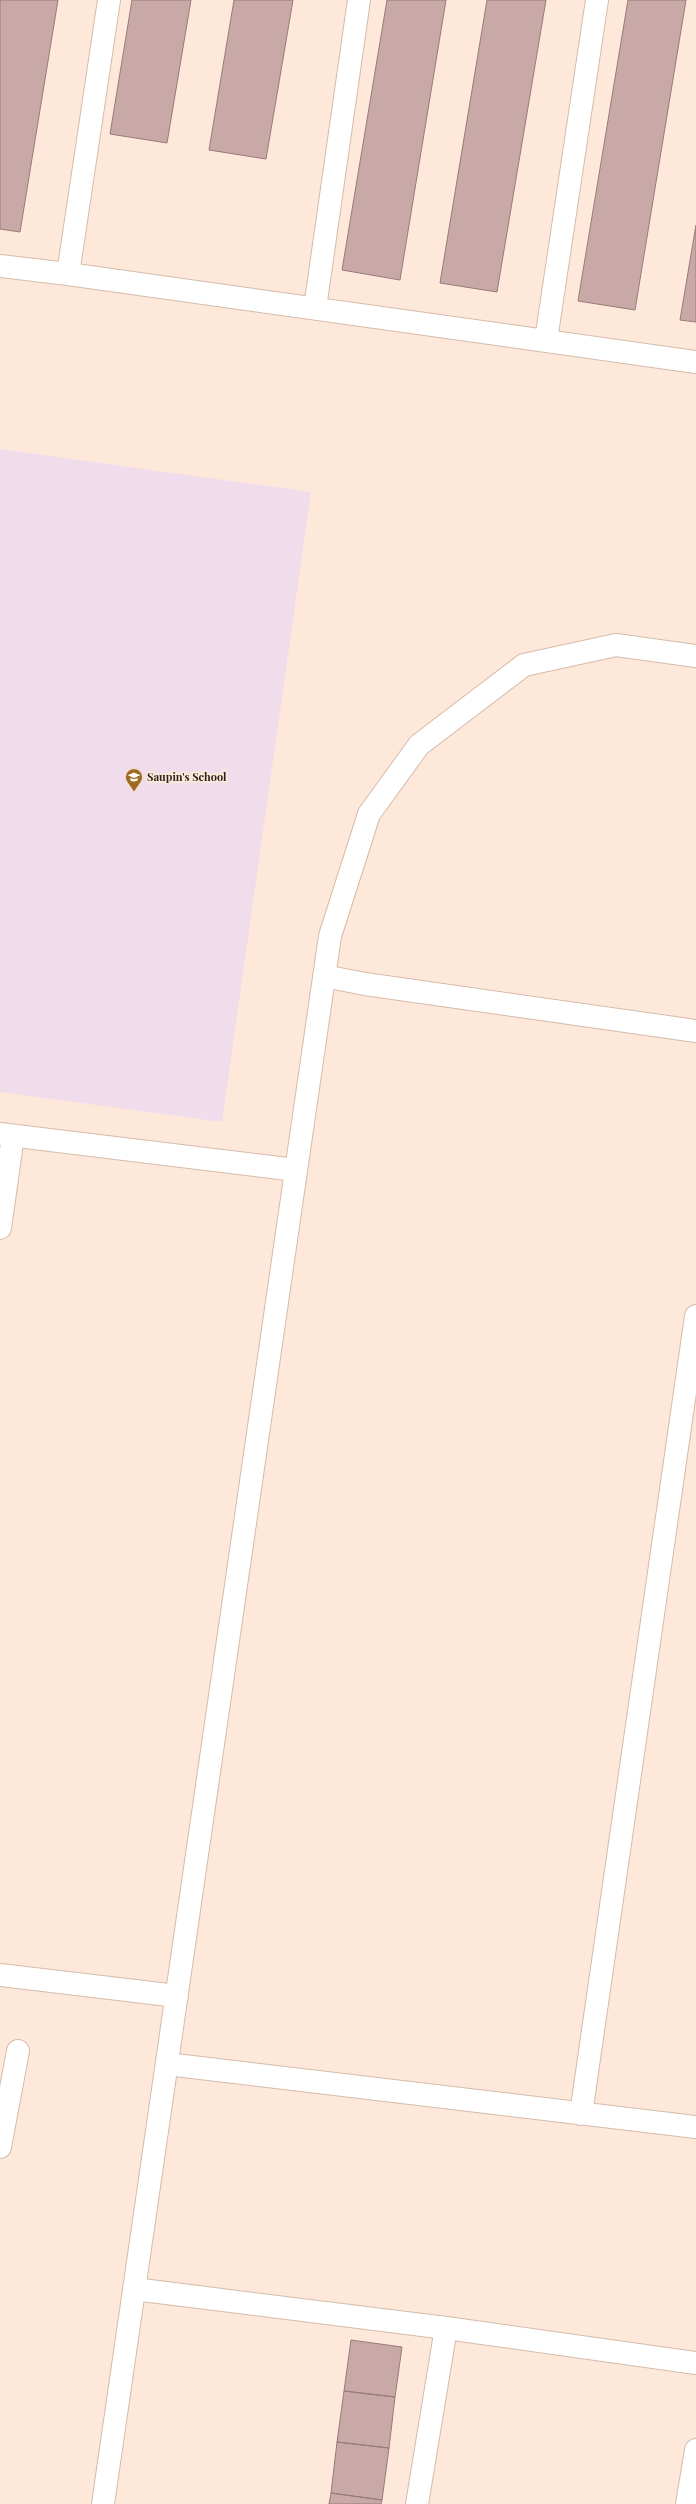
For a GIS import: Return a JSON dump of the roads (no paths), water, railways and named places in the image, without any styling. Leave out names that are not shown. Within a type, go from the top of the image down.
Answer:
[{"type":"street","points":[[68,274],[109,0]]},
{"type":"street","points":[[315,308],[359,0]]},
{"type":"street","points":[[546,340],[597,0]]},
{"type":"street","points":[[0,266],[315,308],[696,362]]},
{"type":"street","points":[[104,2504],[330,936],[369,814],[419,745],[524,665],[616,645],[696,656]]},
{"type":"street","points":[[324,976],[365,984],[696,1031]]},
{"type":"street","points":[[0,1228],[7,1135],[296,1170]]},
{"type":"street","points":[[581,2114],[696,1316]]},
{"type":"street","points":[[0,1975],[177,1996]]},
{"type":"street","points":[[0,2147],[18,2051]]},
{"type":"street","points":[[167,2064],[696,2127]]},
{"type":"street","points":[[134,2289],[446,2328],[696,2363]]},
{"type":"street","points":[[417,2504],[446,2328]]},
{"type":"street","points":[[687,2504],[696,2450]]},
{"type":"place","name":"Saupin's School","points":[[134,792]]}]
